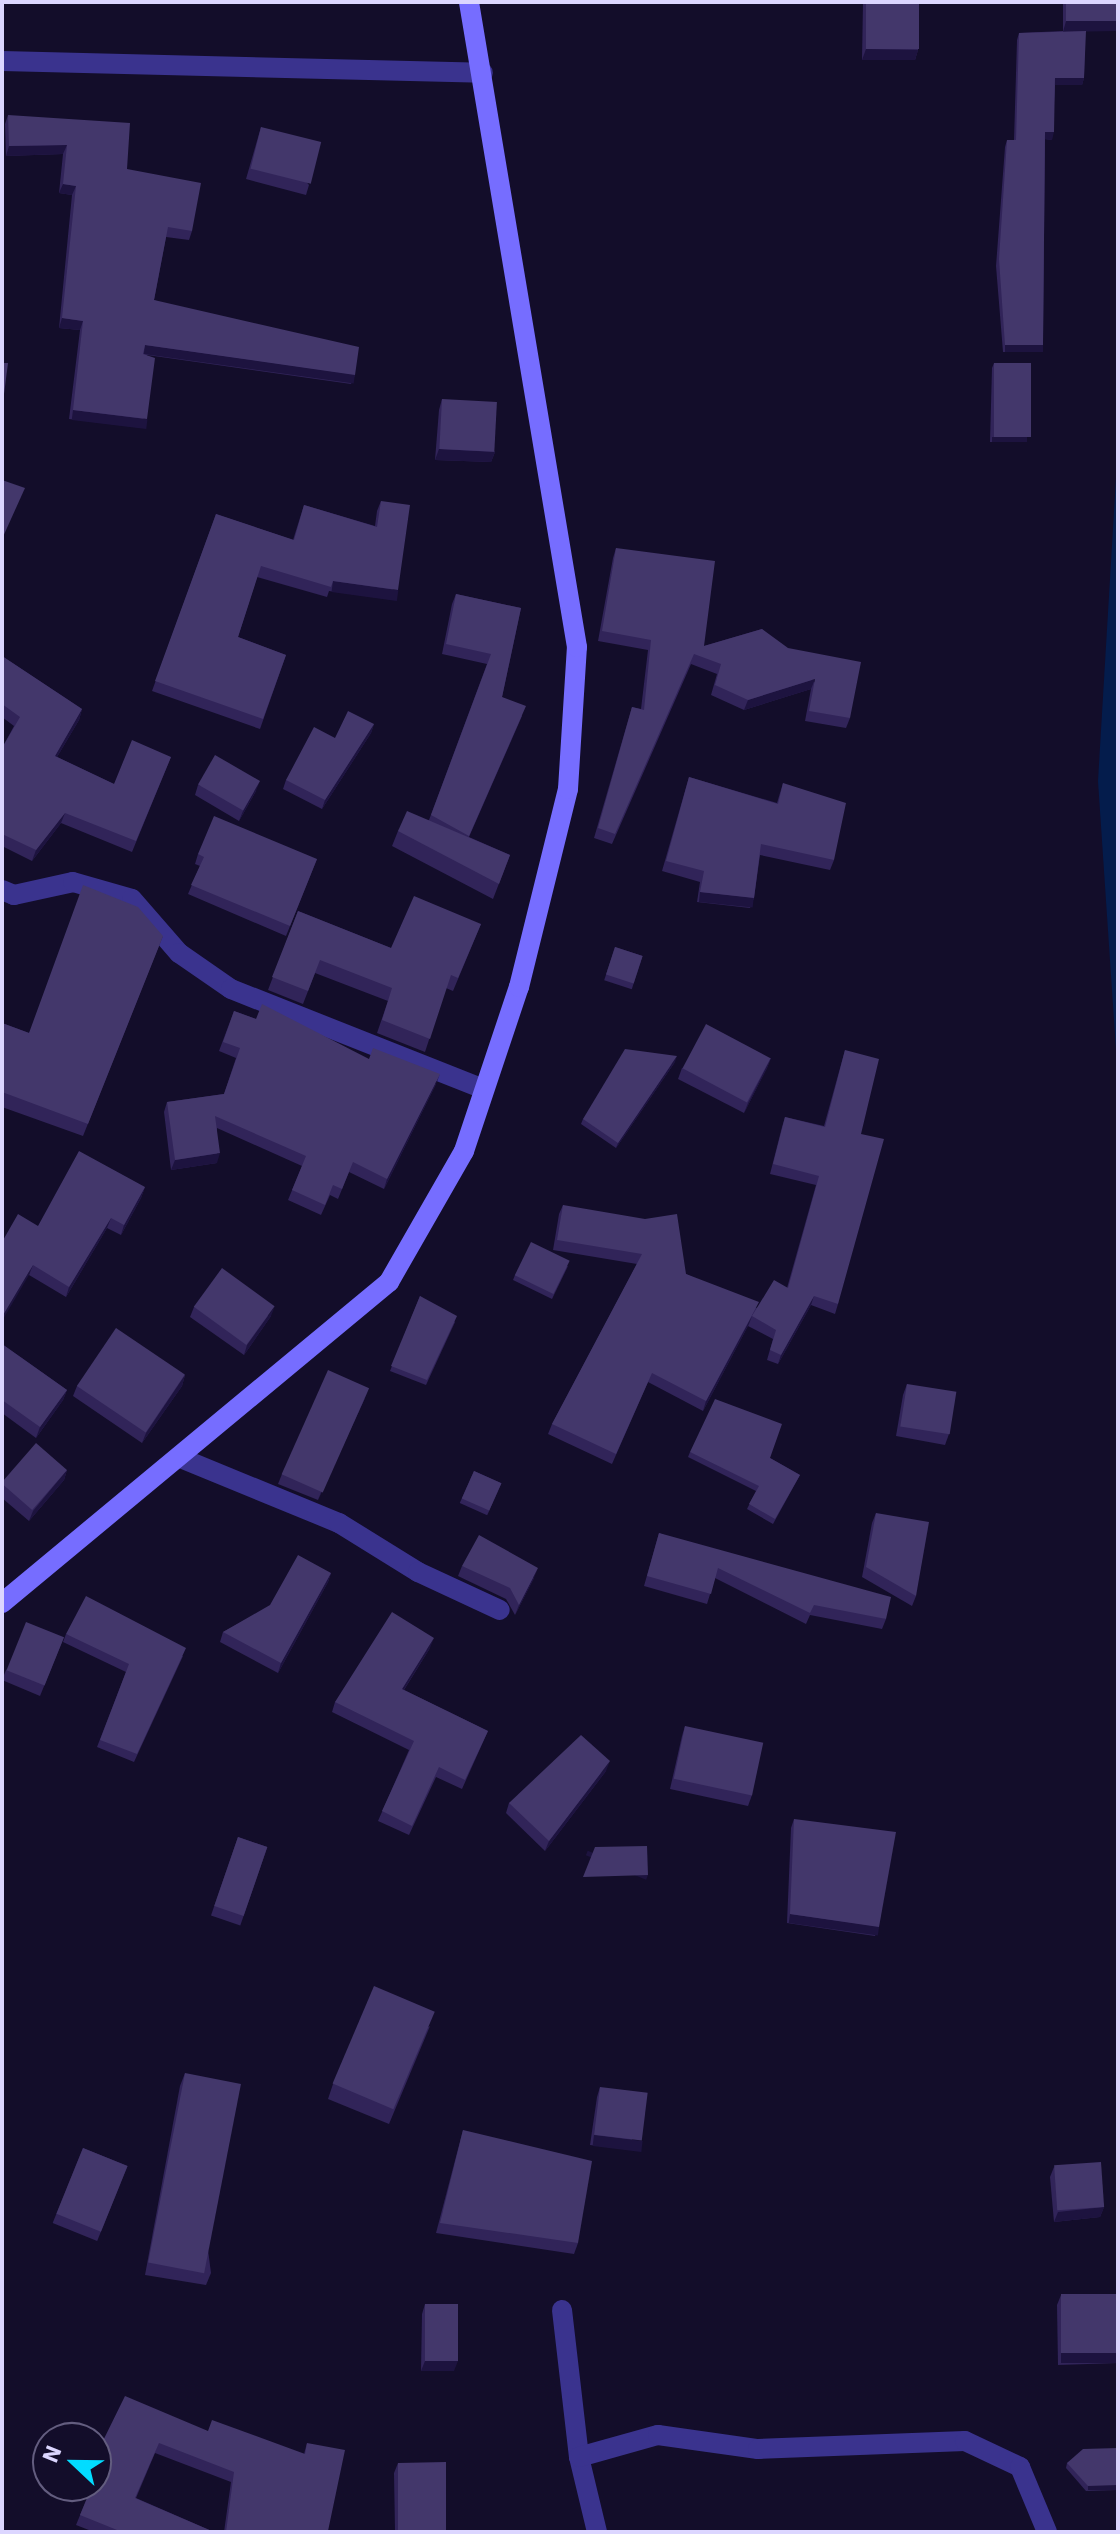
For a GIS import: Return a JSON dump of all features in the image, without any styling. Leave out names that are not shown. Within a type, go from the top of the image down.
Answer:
[{"type":"street","points":[[2,1603],[183,1459],[389,1282],[464,1151],[481,1088],[519,987],[568,789],[577,647],[469,2]]},
{"type":"street","points":[[2,61],[483,73]]},
{"type":"street","points":[[2,890],[14,895],[73,882],[132,899],[179,953],[231,989],[481,1088]]},
{"type":"street","points":[[183,1459],[339,1523],[418,1572],[500,1610]]},
{"type":"street","points":[[562,2310],[579,2457],[597,2532]]},
{"type":"street","points":[[579,2457],[658,2435],[758,2449],[965,2441],[1020,2467],[1047,2532]]},
{"type":"water","points":[[1118,444],[1118,1080],[1098,781]]},
{"type":"building","points":[[866,2],[919,2],[919,49],[866,49]]},
{"type":"building","points":[[1066,2],[1118,2],[1118,21],[1066,21]]},
{"type":"building","points":[[1086,31],[1084,78],[1055,78],[1054,132],[1045,132],[1043,345],[1005,345],[999,259],[1007,140],[1016,140],[1019,33]]},
{"type":"building","points":[[8,115],[130,123],[127,169],[201,183],[192,231],[168,227],[154,300],[359,347],[355,375],[145,345],[143,354],[155,358],[147,419],[73,410],[83,321],[62,318],[76,186],[63,184],[67,145],[9,146]]},
{"type":"building","points":[[261,127],[321,142],[311,184],[251,169]]},
{"type":"building","points":[[2,363],[8,363],[3,402],[2,402]]},
{"type":"building","points":[[994,363],[1031,363],[1031,437],[994,437]]},
{"type":"building","points":[[442,399],[497,402],[494,452],[439,449]]},
{"type":"building","points":[[2,480],[25,488],[2,539]]},
{"type":"building","points":[[381,501],[410,505],[398,590],[333,581],[331,587],[261,566],[238,637],[286,655],[263,719],[155,681],[216,514],[294,540],[304,505],[377,527]]},
{"type":"building","points":[[616,548],[715,561],[704,646],[762,629],[788,648],[861,662],[850,718],[809,711],[815,679],[748,700],[715,685],[721,664],[694,654],[615,834],[598,828],[632,707],[644,710],[651,640],[602,631]]},
{"type":"building","points":[[456,594],[521,608],[502,697],[526,706],[469,836],[431,815],[491,654],[446,644]]},
{"type":"building","points":[[2,656],[82,709],[55,756],[114,784],[132,740],[171,757],[136,841],[65,813],[36,850],[2,834],[2,748],[20,717],[2,704]]},
{"type":"building","points":[[348,711],[374,724],[325,800],[286,780],[314,727],[335,738]]},
{"type":"building","points":[[215,755],[260,781],[243,810],[198,784]]},
{"type":"building","points":[[689,777],[778,804],[783,783],[846,803],[834,860],[761,844],[754,898],[700,892],[704,871],[666,861]]},
{"type":"building","points":[[407,811],[510,855],[499,884],[398,831]]},
{"type":"building","points":[[214,816],[317,859],[290,926],[191,885],[204,857],[198,854]]},
{"type":"building","points":[[83,885],[138,907],[163,936],[88,1124],[2,1092],[2,1023],[29,1033]]},
{"type":"building","points":[[414,896],[481,924],[458,978],[451,975],[430,1039],[382,1020],[392,988],[320,960],[308,991],[272,977],[298,911],[391,948]]},
{"type":"building","points":[[615,947],[643,956],[634,984],[606,975]]},
{"type":"building","points":[[262,1004],[369,1059],[373,1048],[440,1074],[387,1179],[353,1162],[342,1189],[333,1185],[325,1205],[292,1190],[306,1156],[215,1116],[220,1153],[175,1160],[167,1102],[224,1094],[240,1048],[223,1042],[234,1011],[256,1019]]},
{"type":"building","points":[[706,1024],[770,1058],[747,1102],[683,1068]]},
{"type":"building","points":[[625,1049],[677,1056],[618,1143],[583,1119]]},
{"type":"building","points":[[845,1050],[879,1059],[861,1134],[884,1139],[838,1304],[814,1296],[781,1355],[770,1350],[776,1330],[752,1316],[774,1280],[788,1288],[819,1176],[773,1164],[785,1117],[825,1127]]},
{"type":"building","points":[[79,1151],[145,1187],[124,1225],[111,1218],[69,1287],[33,1265],[2,1317],[2,1242],[18,1214],[38,1226]]},
{"type":"building","points":[[563,1205],[645,1219],[677,1214],[686,1274],[759,1302],[706,1401],[652,1373],[616,1454],[552,1424],[642,1254],[557,1240]]},
{"type":"building","points":[[531,1242],[570,1261],[553,1294],[515,1275]]},
{"type":"building","points":[[222,1268],[275,1306],[246,1345],[194,1307]]},
{"type":"building","points":[[420,1296],[457,1316],[427,1380],[391,1366]]},
{"type":"building","points":[[116,1328],[185,1374],[146,1432],[77,1386]]},
{"type":"building","points":[[2,1344],[67,1390],[40,1427],[2,1400]]},
{"type":"building","points":[[328,1370],[369,1388],[323,1492],[282,1474]]},
{"type":"building","points":[[907,1384],[956,1392],[950,1434],[900,1426]]},
{"type":"building","points":[[715,1399],[782,1424],[770,1458],[800,1475],[775,1519],[749,1504],[759,1486],[690,1452]]},
{"type":"building","points":[[36,1443],[67,1470],[32,1510],[2,1482]]},
{"type":"building","points":[[474,1471],[501,1483],[489,1511],[462,1498]]},
{"type":"building","points":[[876,1513],[929,1522],[916,1596],[866,1567]]},
{"type":"building","points":[[659,1533],[891,1597],[886,1619],[814,1605],[810,1613],[718,1568],[711,1594],[647,1576]]},
{"type":"building","points":[[479,1535],[538,1568],[519,1605],[510,1588],[462,1566]]},
{"type":"building","points":[[298,1555],[331,1573],[281,1663],[223,1632],[270,1605]]},
{"type":"building","points":[[86,1596],[186,1648],[137,1754],[100,1740],[129,1664],[66,1634]]},
{"type":"building","points":[[392,1612],[434,1638],[402,1689],[488,1731],[465,1780],[439,1767],[412,1826],[382,1811],[414,1741],[335,1702]]},
{"type":"building","points":[[26,1622],[64,1637],[45,1686],[7,1670]]},
{"type":"building","points":[[685,1726],[763,1743],[752,1795],[674,1779]]},
{"type":"building","points":[[581,1735],[610,1761],[549,1841],[509,1803]]},
{"type":"building","points":[[794,1819],[896,1832],[879,1927],[790,1914]]},
{"type":"building","points":[[238,1837],[267,1847],[244,1916],[214,1906]]},
{"type":"building","points":[[647,1846],[648,1875],[583,1877],[595,1847]]},
{"type":"building","points":[[374,1986],[435,2012],[393,2109],[333,2084]]},
{"type":"building","points":[[185,2073],[241,2084],[204,2273],[148,2262]]},
{"type":"building","points":[[600,2087],[648,2093],[642,2140],[594,2135]]},
{"type":"building","points":[[463,2130],[592,2161],[578,2243],[440,2223]]},
{"type":"building","points":[[83,2148],[128,2166],[101,2232],[56,2214]]},
{"type":"building","points":[[1101,2162],[1104,2207],[1057,2210],[1054,2165]]},
{"type":"building","points":[[1061,2294],[1118,2294],[1118,2353],[1061,2353]]},
{"type":"building","points":[[425,2304],[458,2304],[458,2361],[425,2361]]},
{"type":"building","points":[[125,2396],[208,2431],[212,2420],[305,2454],[307,2443],[345,2450],[328,2531],[398,2531],[398,2463],[446,2462],[446,2532],[226,2532],[234,2472],[159,2443],[135,2498],[214,2532],[122,2532],[80,2515],[85,2502],[112,2502],[112,2422]]},
{"type":"building","points":[[1118,2448],[1118,2485],[1088,2486],[1067,2463],[1083,2449]]}]
